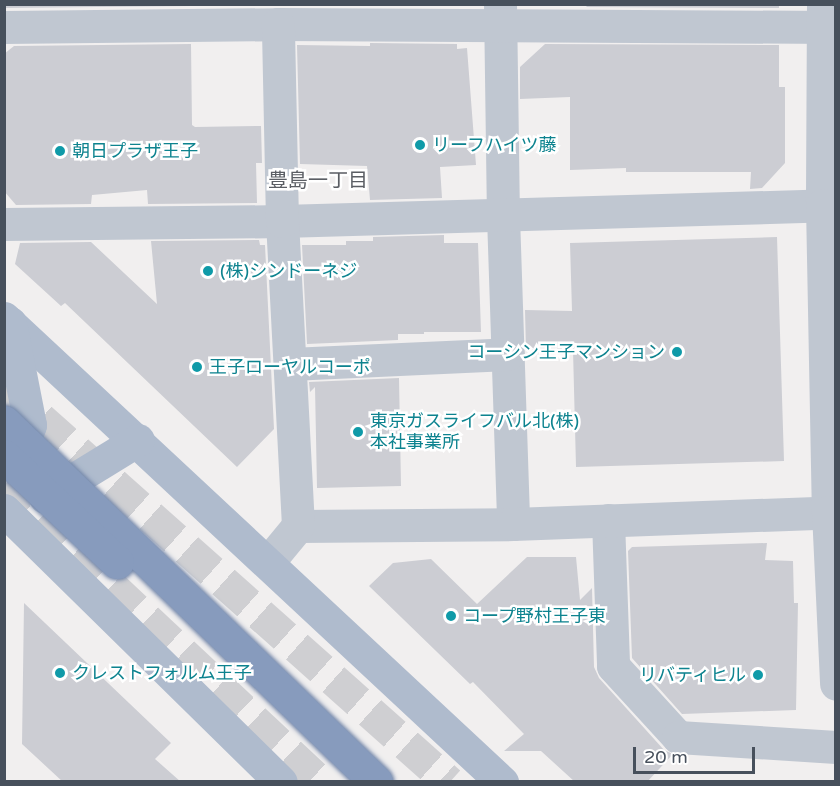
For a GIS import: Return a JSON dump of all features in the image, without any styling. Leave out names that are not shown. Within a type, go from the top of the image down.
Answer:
[{"type":"highway","points":[[4,422],[376,782]]},
{"type":"highway","points":[[4,456],[349,782]]},
{"type":"main road","points":[[8,321],[268,561],[502,782]]},
{"type":"main road","points":[[4,461],[20,451],[30,425],[8,321]]},
{"type":"main road","points":[[138,440],[7,518],[281,782]]},
{"type":"street","points":[[500,15],[503,216],[513,524]]},
{"type":"street","points":[[4,27],[278,24],[500,15],[827,19],[836,684]]},
{"type":"street","points":[[268,561],[298,526],[282,221],[278,24]]},
{"type":"street","points":[[4,224],[503,216],[829,205]]},
{"type":"street","points":[[290,364],[508,354]]},
{"type":"street","points":[[298,526],[513,524],[832,512]]},
{"type":"street","points":[[608,520],[613,666],[678,737],[836,747]]},
{"type":"building","points":[[4,4],[190,4],[190,6],[4,8]]},
{"type":"building","points":[[589,4],[779,4],[779,8],[586,7]]},
{"type":"building","points":[[370,43],[457,44],[457,49],[467,48],[476,165],[440,167],[442,198],[370,200],[367,166],[300,164],[297,45],[370,46]]},
{"type":"building","points":[[191,44],[192,125],[195,127],[261,126],[262,163],[256,163],[257,203],[148,204],[147,190],[92,195],[91,204],[16,205],[4,191],[4,54],[14,46]]},
{"type":"building","points":[[545,44],[779,45],[779,87],[785,87],[785,163],[762,188],[750,189],[751,172],[626,172],[626,168],[570,170],[570,97],[520,99],[520,67]]},
{"type":"building","points":[[444,235],[444,243],[478,243],[481,332],[424,332],[424,334],[398,334],[398,340],[307,344],[302,245],[346,245],[346,241],[373,241],[373,237]]},
{"type":"building","name":"コーシン王子マンション","points":[[777,237],[784,461],[576,467],[573,350],[526,350],[525,310],[572,311],[570,243]]},
{"type":"building","points":[[259,240],[260,245],[265,245],[274,429],[237,467],[65,303],[61,306],[15,264],[20,243],[91,242],[157,304],[151,241]]},
{"type":"building","name":"東京ガスライフバル北(株) 本社事業所","points":[[399,378],[401,486],[317,488],[315,387],[310,392],[309,382]]},
{"type":"building","points":[[767,543],[765,560],[793,561],[794,603],[798,603],[796,710],[682,714],[632,658],[628,551],[632,547]]},
{"type":"building","points":[[527,557],[576,557],[580,600],[592,588],[594,667],[599,678],[664,750],[673,754],[647,782],[575,782],[541,751],[504,751],[524,734],[473,682],[470,684],[369,586],[393,563],[431,559],[477,604]]},
{"type":"building","name":"クレストフォルム王子","points":[[24,603],[171,743],[155,759],[181,782],[63,782],[22,744]]},
{"type":"tunnel","points":[[4,386],[449,782]]},
{"type":"tunnel","points":[[4,485],[320,782]]},
{"type":"place","name":"リーフハイツ藤","points":[[420,145]]},
{"type":"place","name":"朝日プラザ王子","points":[[60,151]]},
{"type":"place","name":"(株)シンドーネジ","points":[[208,271]]},
{"type":"place","name":"コーシン王子マンション","points":[[677,352]]},
{"type":"place","name":"王子ローヤルコーポ","points":[[197,367]]},
{"type":"place","name":"東京ガスライフバル北(株) 本社事業所","points":[[358,432]]},
{"type":"place","name":"コープ野村王子東","points":[[451,616]]},
{"type":"place","name":"クレストフォルム王子","points":[[60,673]]},
{"type":"place","name":"リバティヒル","points":[[758,675]]},
{"type":"district","name":"豊島一丁目","points":[[318,181]]}]
